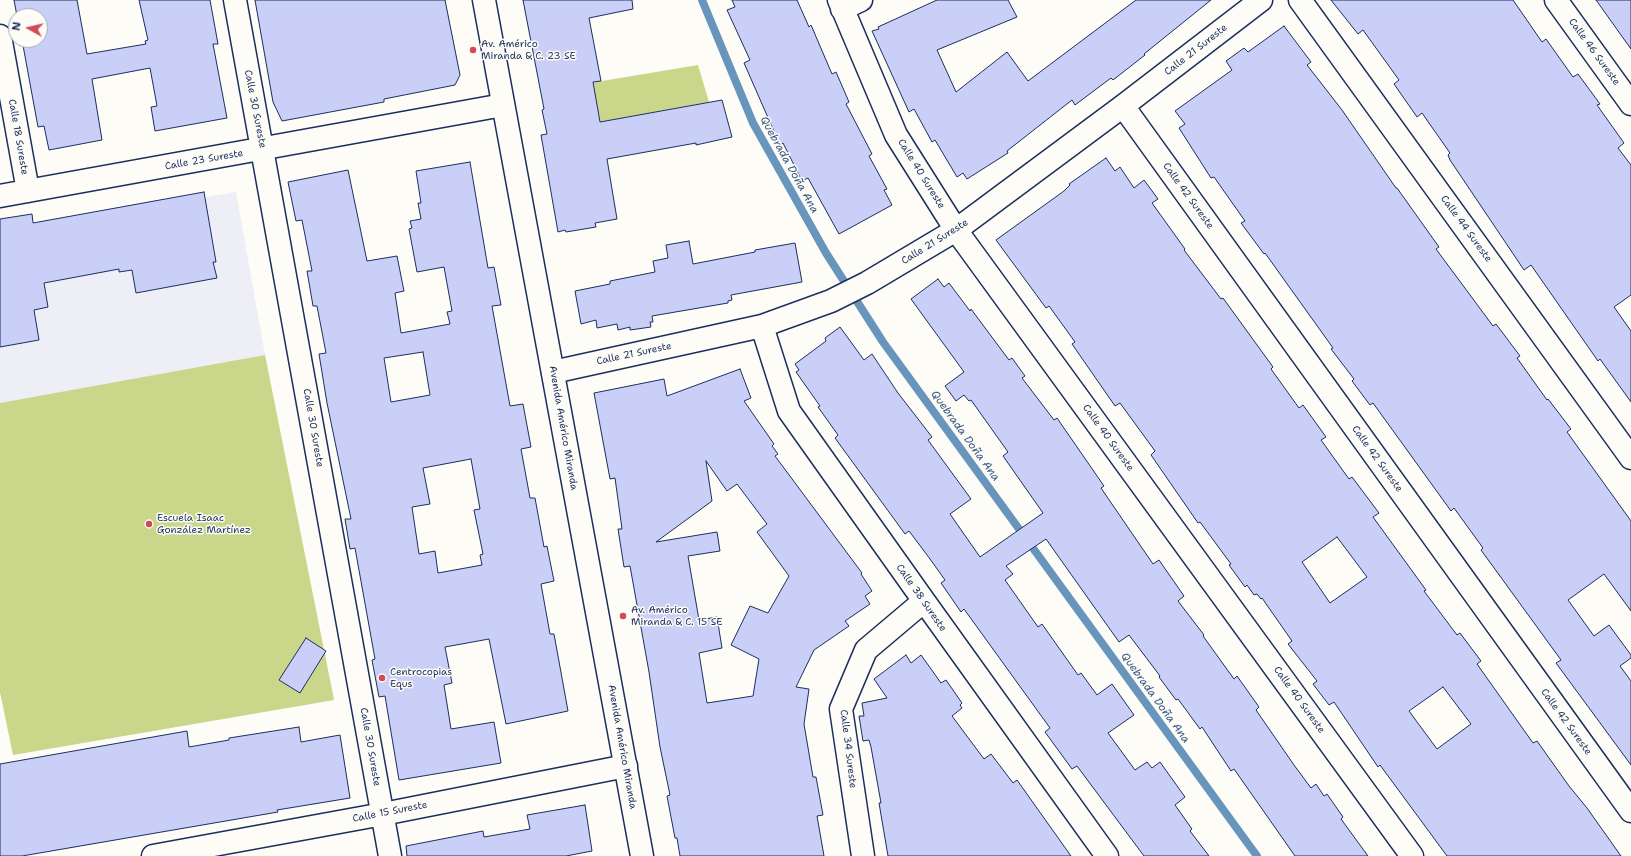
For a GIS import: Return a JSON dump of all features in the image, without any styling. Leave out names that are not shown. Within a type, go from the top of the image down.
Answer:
[{"type":"street","name":"Calle 30 Sureste","points":[[235,0],[390,856]]},
{"type":"street","name":"Avenida Américo Miranda","points":[[484,0],[642,856]]},
{"type":"street","name":"Calle 21 Sureste","points":[[553,372],[762,326],[831,301],[867,283],[956,230],[1123,106],[1261,0]]},
{"type":"street","name":"Calle 44 Sureste","points":[[1300,0],[1631,458]]},
{"type":"street","name":"Calle 46 Sureste","points":[[1556,0],[1631,104]]},
{"type":"street","name":"Calle 40 Sureste","points":[[847,3],[896,135],[956,230],[1412,856]]},
{"type":"street","name":"Calle 18 Sureste","points":[[0,36],[28,191]]},
{"type":"street","name":"Calle 23 Sureste","points":[[0,196],[503,105]]},
{"type":"street","name":"Calle 42 Sureste","points":[[1123,106],[1631,812]]},
{"type":"street","name":"Calle 38 Sureste","points":[[762,326],[789,411],[1107,856]]},
{"type":"street","name":"Calle 34 Sureste","points":[[863,856],[841,709],[866,650],[924,601]]},
{"type":"street","name":"Calle 15 Sureste","points":[[153,856],[382,814],[626,766]]},
{"type":"shaded area","name":"Escuela Isaac González Martínez","points":[[236,192],[265,355],[334,700],[13,755],[0,692],[0,233]]},
{"type":"green space","points":[[698,65],[709,102],[600,122],[596,100],[594,100],[590,83]]},
{"type":"green space","name":"Escuela Isaac González Martínez","points":[[265,355],[334,700],[13,755],[0,692],[0,403]]},
{"type":"building","points":[[14,0],[77,0],[87,54],[146,44],[145,41],[148,40],[139,0],[210,0],[218,44],[213,44],[227,118],[155,131],[151,107],[157,106],[150,68],[92,79],[102,140],[49,150],[44,126],[38,127],[23,48],[48,48],[48,8],[16,8]]},
{"type":"building","points":[[255,0],[445,0],[460,75],[455,85],[384,99],[384,102],[282,121],[273,102]]},
{"type":"building","points":[[523,0],[632,0],[633,9],[589,18],[601,81],[593,82],[600,122],[722,100],[732,137],[696,145],[696,143],[607,159],[617,219],[595,223],[596,227],[558,232],[541,135],[547,134],[542,110],[544,109]]},
{"type":"building","points":[[732,0],[797,0],[809,27],[811,25],[832,74],[836,72],[849,102],[846,104],[872,154],[869,156],[887,189],[884,190],[892,205],[839,234],[808,178],[802,181],[783,143],[780,145],[744,63],[750,60],[727,10],[735,7]]},
{"type":"building","points":[[937,0],[1008,0],[1017,17],[937,50],[956,92],[1007,52],[1028,81],[1136,0],[1211,0],[1113,80],[1111,78],[1075,105],[1072,100],[1007,151],[1008,153],[967,179],[963,173],[957,177],[935,140],[932,142],[914,109],[909,112],[872,31],[879,29],[878,27]]},
{"type":"building","points":[[1331,0],[1513,0],[1542,42],[1546,39],[1573,77],[1578,74],[1600,104],[1597,105],[1624,143],[1618,148],[1631,165],[1631,295],[1614,307],[1631,331],[1631,402],[1600,359],[1598,361],[1531,265],[1524,270],[1450,160],[1448,155],[1450,153],[1422,113],[1417,117],[1394,84],[1399,80],[1363,30],[1358,34]]},
{"type":"building","points":[[1596,0],[1631,0],[1631,49]]},
{"type":"building","points":[[1284,26],[1311,62],[1307,65],[1342,110],[1439,247],[1436,249],[1493,326],[1496,324],[1520,356],[1517,358],[1547,400],[1548,399],[1571,429],[1567,432],[1631,521],[1631,611],[1604,574],[1568,600],[1594,636],[1609,625],[1631,655],[1631,658],[1620,666],[1631,681],[1631,765],[1556,663],[1561,660],[1481,550],[1483,548],[1454,508],[1451,511],[1373,403],[1370,405],[1352,381],[1354,379],[1331,349],[1333,348],[1265,253],[1264,254],[1241,223],[1245,221],[1214,177],[1211,178],[1179,128],[1185,124],[1175,111],[1232,70],[1226,61],[1244,48],[1248,52]]},
{"type":"building","points":[[1106,158],[1115,171],[1120,167],[1134,188],[1144,180],[1158,199],[1152,203],[1185,249],[1184,250],[1221,299],[1223,298],[1273,367],[1271,369],[1299,408],[1303,405],[1326,437],[1321,440],[1349,479],[1352,477],[1379,513],[1373,517],[1426,590],[1424,591],[1457,635],[1460,633],[1481,661],[1477,664],[1533,743],[1537,741],[1621,856],[1447,856],[1380,765],[1378,767],[1334,702],[1329,705],[1313,684],[1317,681],[1288,644],[1292,641],[1262,598],[1261,599],[1257,594],[1254,595],[1247,585],[1245,587],[1229,565],[1231,564],[1200,522],[1198,523],[1151,455],[1155,451],[1120,403],[1115,406],[1072,344],[1075,342],[1049,306],[1046,308],[996,240],[1064,191],[1070,185],[1069,184]],"holes":[[[1337,537],[1367,577],[1330,603],[1302,562]],[[1443,687],[1471,724],[1437,749],[1409,711]]]},
{"type":"building","points":[[470,162],[488,268],[494,267],[501,305],[492,306],[510,406],[523,404],[531,447],[521,449],[530,498],[535,498],[544,547],[547,546],[554,581],[541,584],[550,634],[554,634],[568,711],[506,724],[489,639],[445,647],[452,683],[444,685],[451,729],[494,722],[501,763],[399,780],[385,696],[379,697],[372,660],[375,659],[355,548],[350,549],[345,519],[351,519],[327,403],[319,354],[326,353],[317,306],[313,306],[307,271],[312,271],[302,220],[296,221],[288,182],[348,170],[367,261],[397,256],[404,291],[395,293],[401,333],[450,324],[447,312],[452,311],[444,267],[417,272],[409,229],[412,228],[410,221],[421,219],[418,203],[421,203],[416,171]],"holes":[[[423,352],[430,395],[391,402],[384,358]],[[471,459],[480,509],[474,510],[483,554],[480,555],[482,565],[438,573],[435,551],[419,554],[412,507],[430,504],[423,468]]]},
{"type":"building","points":[[204,192],[216,262],[213,262],[217,278],[136,293],[132,270],[119,272],[119,269],[44,283],[48,307],[34,310],[39,340],[0,347],[0,219],[32,214],[33,223]]},
{"type":"building","points":[[689,241],[693,264],[755,252],[755,250],[795,243],[802,282],[731,295],[732,300],[728,301],[728,303],[652,316],[653,322],[650,322],[651,327],[630,330],[630,327],[618,330],[617,324],[597,328],[596,320],[581,324],[575,291],[610,284],[610,281],[655,272],[653,261],[668,258],[666,245]]},
{"type":"building","points":[[938,279],[944,287],[949,283],[970,311],[971,309],[1009,360],[1012,358],[1025,376],[1022,378],[1054,420],[1057,418],[1104,486],[1101,488],[1153,564],[1159,560],[1184,596],[1178,601],[1204,635],[1203,636],[1234,679],[1237,676],[1259,707],[1256,710],[1294,765],[1311,788],[1316,784],[1324,796],[1327,794],[1343,817],[1341,819],[1368,856],[1295,856],[1234,769],[1231,771],[1202,727],[1200,729],[1178,699],[1176,700],[1129,635],[1119,642],[1046,539],[1006,566],[1013,574],[1005,580],[1038,627],[1042,624],[1078,675],[1081,673],[1097,695],[1112,684],[1134,715],[1108,733],[1135,770],[1147,762],[1152,768],[1160,762],[1185,797],[1175,805],[1192,829],[1190,831],[1209,856],[1144,856],[1077,766],[1072,769],[1045,732],[1050,728],[964,609],[961,612],[941,583],[945,580],[930,559],[909,531],[905,534],[835,438],[838,435],[796,372],[799,370],[795,364],[826,341],[825,338],[840,327],[864,360],[872,354],[898,393],[932,437],[928,440],[971,499],[950,514],[980,557],[1043,513],[1003,456],[1008,452],[971,400],[969,401],[964,395],[956,401],[945,386],[964,372],[911,299]]},
{"type":"building","points":[[740,369],[751,398],[744,401],[774,444],[772,446],[778,454],[775,456],[862,573],[861,574],[872,591],[865,596],[870,604],[845,621],[849,626],[814,650],[796,687],[809,689],[804,724],[813,777],[816,777],[823,815],[817,816],[824,856],[680,856],[667,796],[670,795],[660,747],[649,672],[630,566],[624,567],[618,529],[622,529],[615,478],[610,479],[594,393],[664,379],[667,396]],"holes":[[[706,461],[727,491],[737,484],[767,524],[757,532],[789,576],[768,613],[750,606],[731,645],[759,659],[753,696],[707,703],[699,653],[722,648],[717,617],[699,620],[688,556],[720,551],[717,532],[656,542],[712,501]]]},
{"type":"building","points":[[306,638],[326,651],[300,693],[279,680]]},
{"type":"building","points":[[906,655],[911,663],[921,655],[941,683],[946,680],[962,703],[960,705],[962,708],[952,716],[984,759],[991,754],[1013,783],[1017,780],[1071,856],[888,856],[879,803],[881,803],[871,747],[869,740],[863,741],[859,716],[864,716],[862,703],[887,698],[874,679]]},
{"type":"building","points":[[299,727],[301,742],[340,735],[350,798],[277,810],[278,812],[22,856],[0,856],[0,764],[187,731],[189,747],[229,740],[229,738]]},
{"type":"building","points":[[585,805],[592,851],[566,856],[407,856],[406,846],[483,831],[484,837],[530,829],[527,815]]},
{"type":"waterway","name":"Quebrada Doña Ana","points":[[702,0],[753,123],[826,253],[883,342],[1257,856]]},
{"type":"place","name":"Av. Américo Miranda & C. 23 SE","points":[[473,50]]},
{"type":"place","name":"Escuela Isaac González Martínez","points":[[149,524]]},
{"type":"place","name":"Av. Américo Miranda & C. 15 SE","points":[[623,616]]},
{"type":"place","name":"Centrocopias Equs","points":[[382,678]]}]
